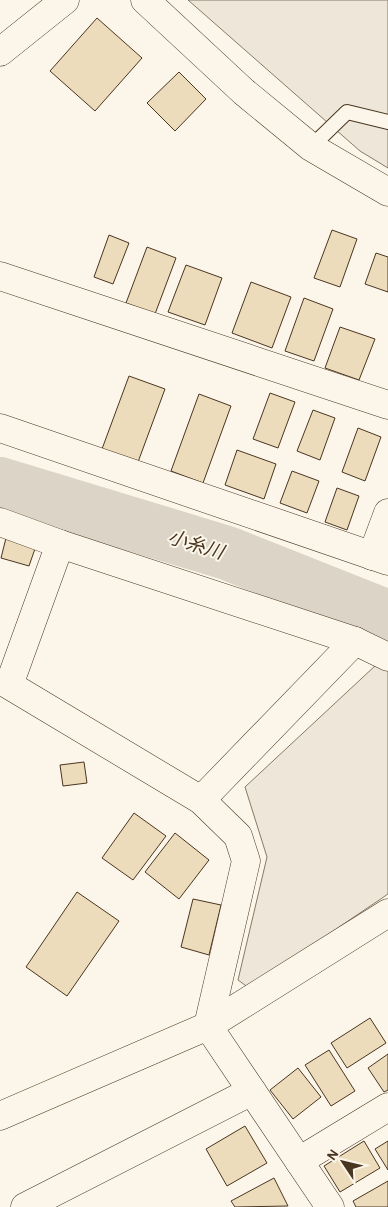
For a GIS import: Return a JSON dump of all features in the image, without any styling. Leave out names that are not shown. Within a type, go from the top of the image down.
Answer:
[{"type":"street","points":[[0,52],[65,0]]},
{"type":"street","points":[[145,0],[244,92],[311,147],[388,192]]},
{"type":"street","points":[[0,276],[388,405]]},
{"type":"street","points":[[0,428],[380,558],[388,513]]},
{"type":"street","points":[[0,522],[60,544],[355,641],[388,657]]},
{"type":"street","points":[[60,544],[9,685],[201,800],[238,836],[246,861],[208,1026],[330,1207]]},
{"type":"street","points":[[201,800],[355,641]]},
{"type":"street","points":[[0,1116],[208,1026],[388,913]]},
{"type":"street","points":[[25,1207],[252,1091]]},
{"type":"street","points":[[299,1161],[388,1107]]},
{"type":"lane","points":[[311,147],[347,112],[388,122]]},
{"type":"shaded area","points":[[188,0],[388,0],[388,168],[360,151]]},
{"type":"shaded area","points":[[376,665],[388,665],[388,894],[249,988],[238,980],[267,857],[245,787]]},
{"type":"building","points":[[97,18],[142,58],[95,111],[50,71]]},
{"type":"building","points":[[179,72],[206,99],[175,131],[147,103]]},
{"type":"building","points":[[332,230],[357,239],[340,287],[314,278]]},
{"type":"building","points":[[109,235],[129,243],[113,284],[94,277]]},
{"type":"building","points":[[147,247],[176,258],[155,314],[126,303]]},
{"type":"building","points":[[376,253],[388,257],[388,292],[365,284]]},
{"type":"building","points":[[186,265],[222,278],[205,325],[168,312]]},
{"type":"building","points":[[251,282],[291,297],[272,348],[232,333]]},
{"type":"building","points":[[304,298],[333,309],[314,361],[285,351]]},
{"type":"building","points":[[340,327],[375,339],[359,380],[325,368]]},
{"type":"building","points":[[129,376],[165,389],[138,462],[102,449]]},
{"type":"building","points":[[270,393],[295,402],[278,448],[253,439]]},
{"type":"building","points":[[199,394],[231,406],[203,483],[171,471]]},
{"type":"building","points":[[313,410],[335,418],[320,460],[297,451]]},
{"type":"building","points":[[358,428],[381,437],[365,481],[342,472]]},
{"type":"building","points":[[237,450],[276,464],[264,499],[225,485]]},
{"type":"building","points":[[292,471],[319,481],[307,513],[280,503]]},
{"type":"building","points":[[337,488],[359,496],[347,530],[325,522]]},
{"type":"building","points":[[7,534],[37,543],[29,566],[1,558]]},
{"type":"building","points":[[84,762],[87,783],[63,786],[60,765]]},
{"type":"building","points":[[134,813],[166,836],[133,880],[102,858]]},
{"type":"building","points":[[175,833],[209,860],[179,899],[145,872]]},
{"type":"building","points":[[77,892],[119,921],[67,996],[26,967]]},
{"type":"building","points":[[193,899],[221,905],[209,955],[181,947]]},
{"type":"building","points":[[370,1018],[386,1043],[347,1068],[331,1043]]},
{"type":"building","points":[[329,1050],[355,1091],[331,1106],[305,1065]]},
{"type":"building","points":[[388,1054],[388,1090],[384,1092],[368,1068]]},
{"type":"building","points":[[298,1068],[321,1097],[293,1119],[270,1090]]},
{"type":"building","points":[[245,1126],[267,1163],[227,1186],[206,1149]]},
{"type":"building","points":[[364,1141],[380,1168],[340,1192],[324,1166]]},
{"type":"building","points":[[388,1141],[388,1170],[375,1149]]},
{"type":"building","points":[[274,1178],[288,1206],[235,1207],[231,1201]]},
{"type":"building","points":[[388,1181],[388,1207],[356,1207],[353,1201]]},
{"type":"waterway","name":"小糸川","points":[[0,484],[227,553],[388,617]]}]
